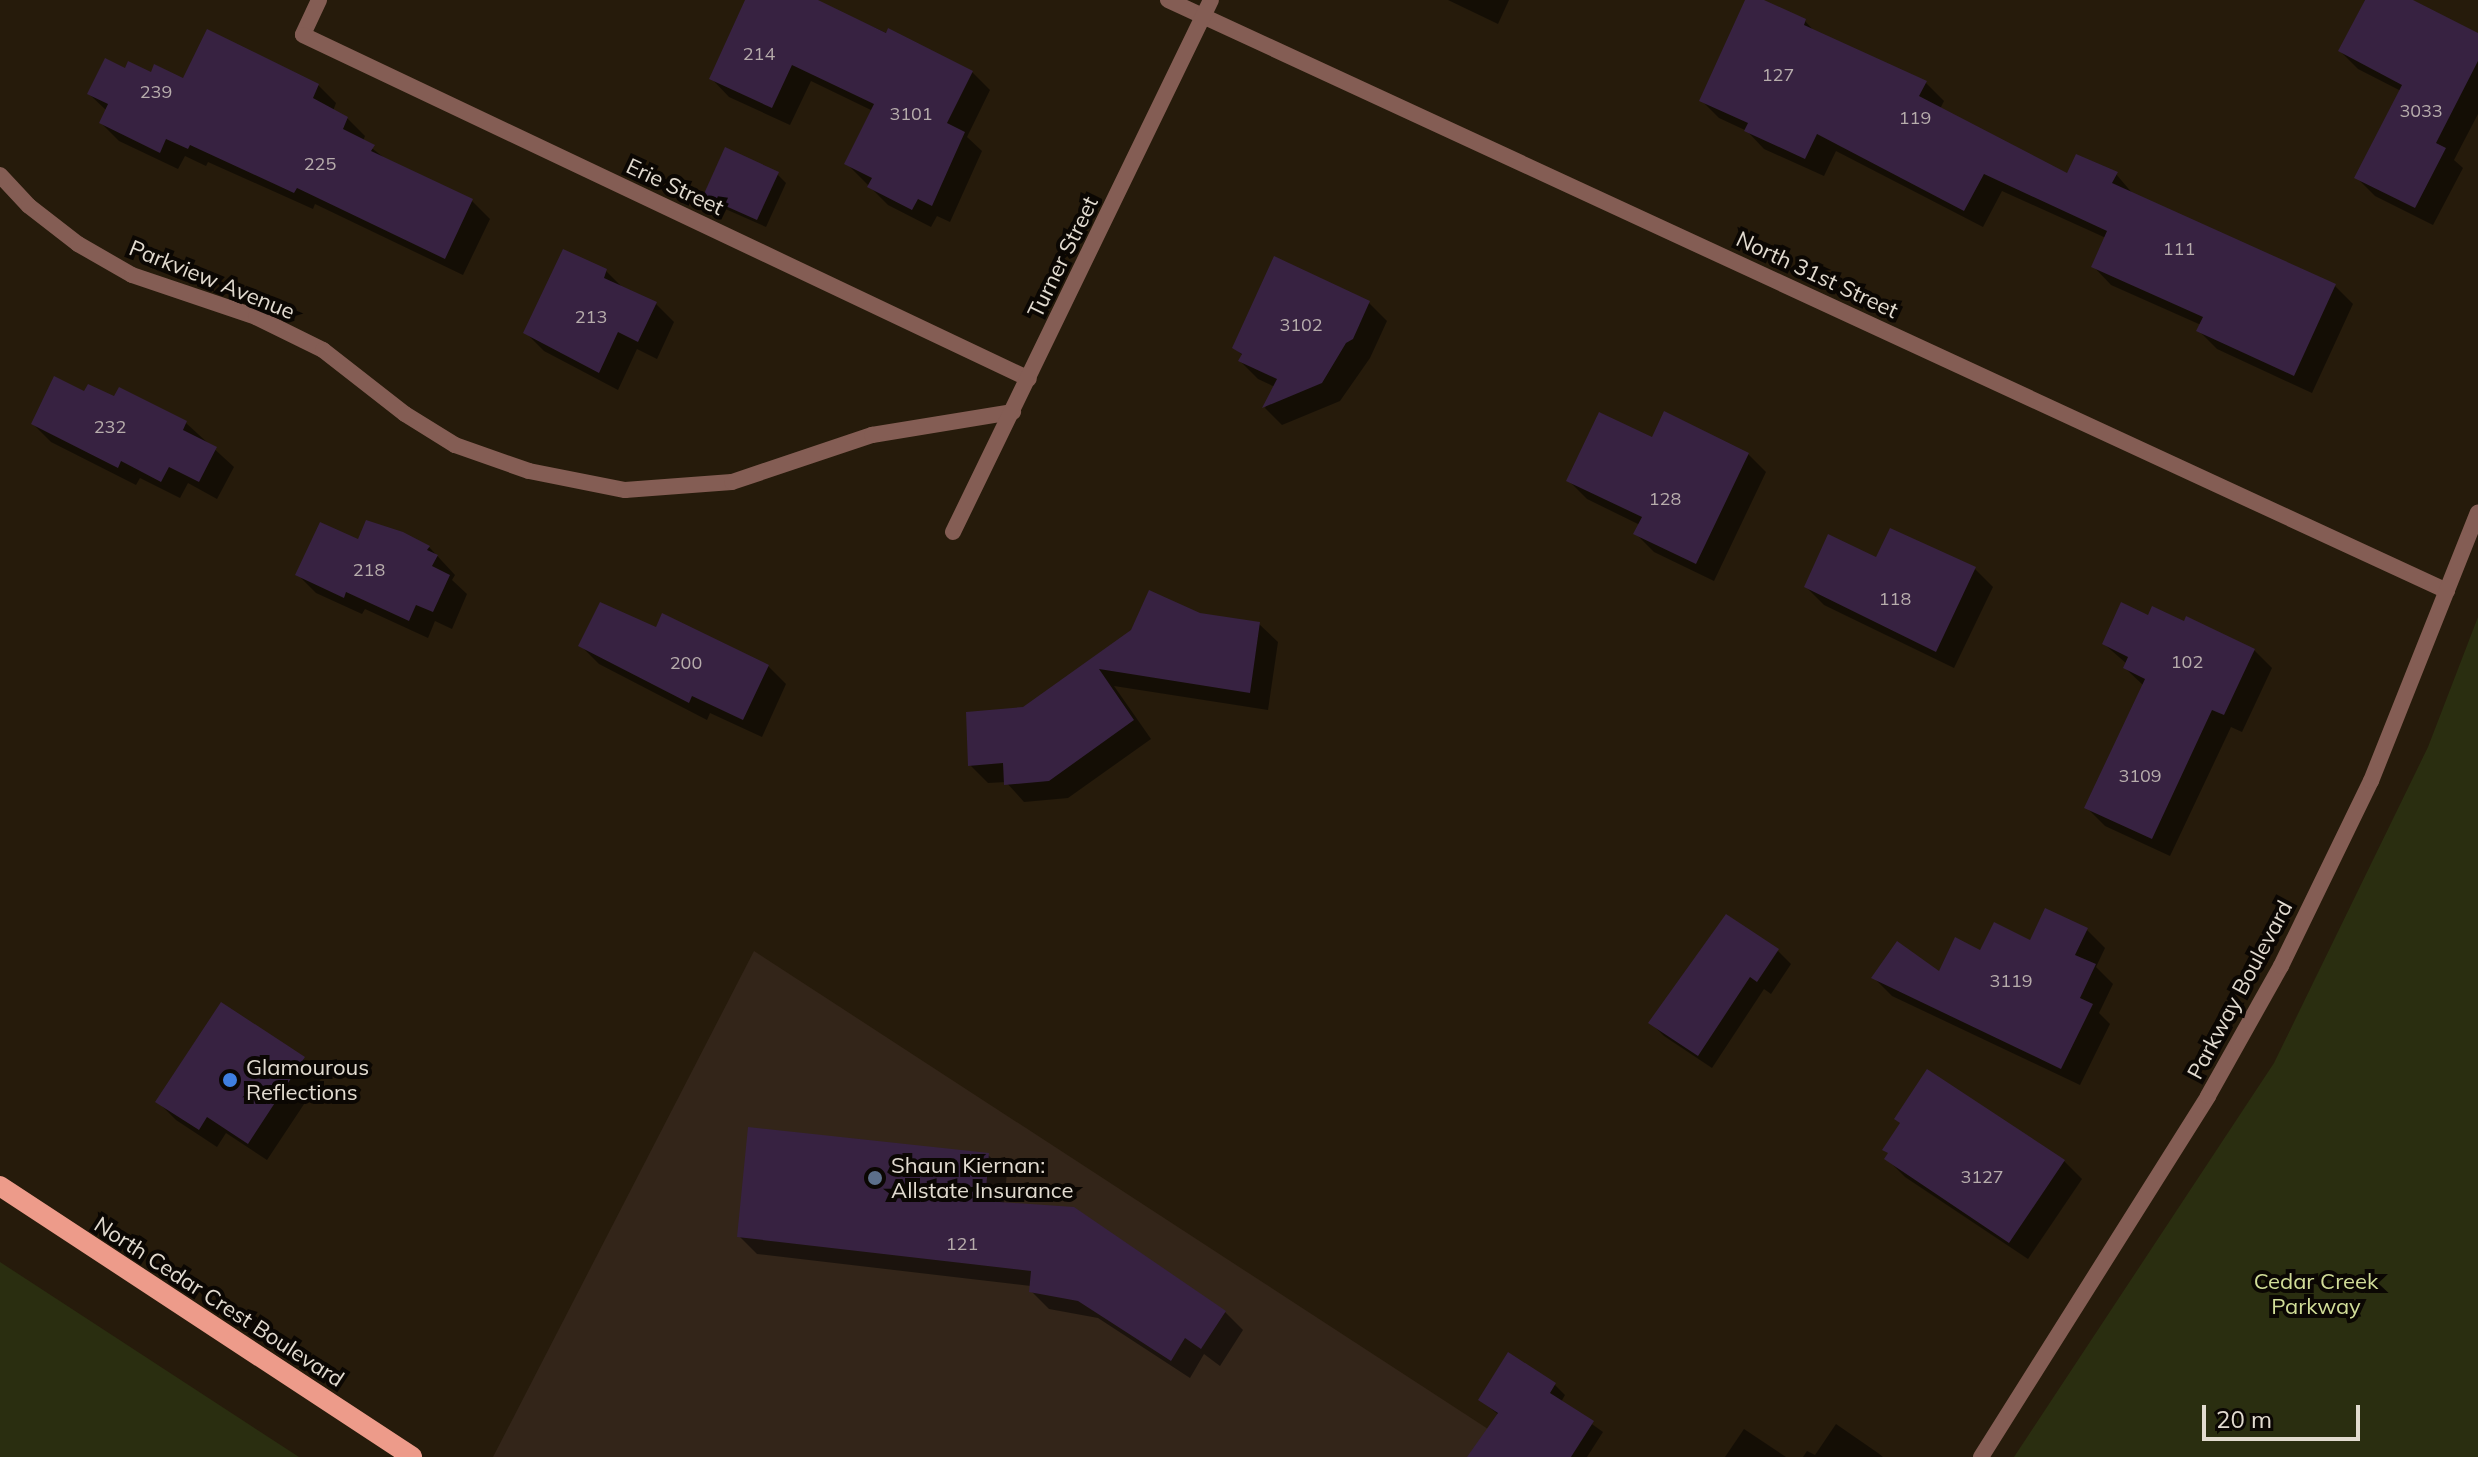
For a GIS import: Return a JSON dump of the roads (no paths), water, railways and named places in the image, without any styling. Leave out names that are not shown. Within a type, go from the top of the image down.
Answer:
[{"type":"main road","name":"North Cedar Crest Boulevard","points":[[0,1186],[412,1457]]},
{"type":"street","name":"Erie Street","points":[[319,0],[303,35],[1029,379]]},
{"type":"street","name":"North 31st Street","points":[[1168,0],[2447,591]]},
{"type":"street","name":"Turner Street","points":[[953,532],[1211,0]]},
{"type":"street","name":"Parkview Avenue","points":[[0,175],[29,206],[78,244],[132,275],[256,317],[323,350],[405,414],[455,445],[529,471],[625,490],[732,482],[872,435],[1013,412]]},
{"type":"street","name":"Parkway Boulevard","points":[[1981,1457],[2208,1096],[2281,966],[2371,781],[2478,512]]},
{"type":"place","name":"Glamourous Reflections","points":[[230,1080]]},
{"type":"place","name":"Shaun Kiernan: Allstate Insurance","points":[[875,1178]]},
{"type":"park label","name":"Cedar Creek Parkway","points":[[2316,1294]]}]
